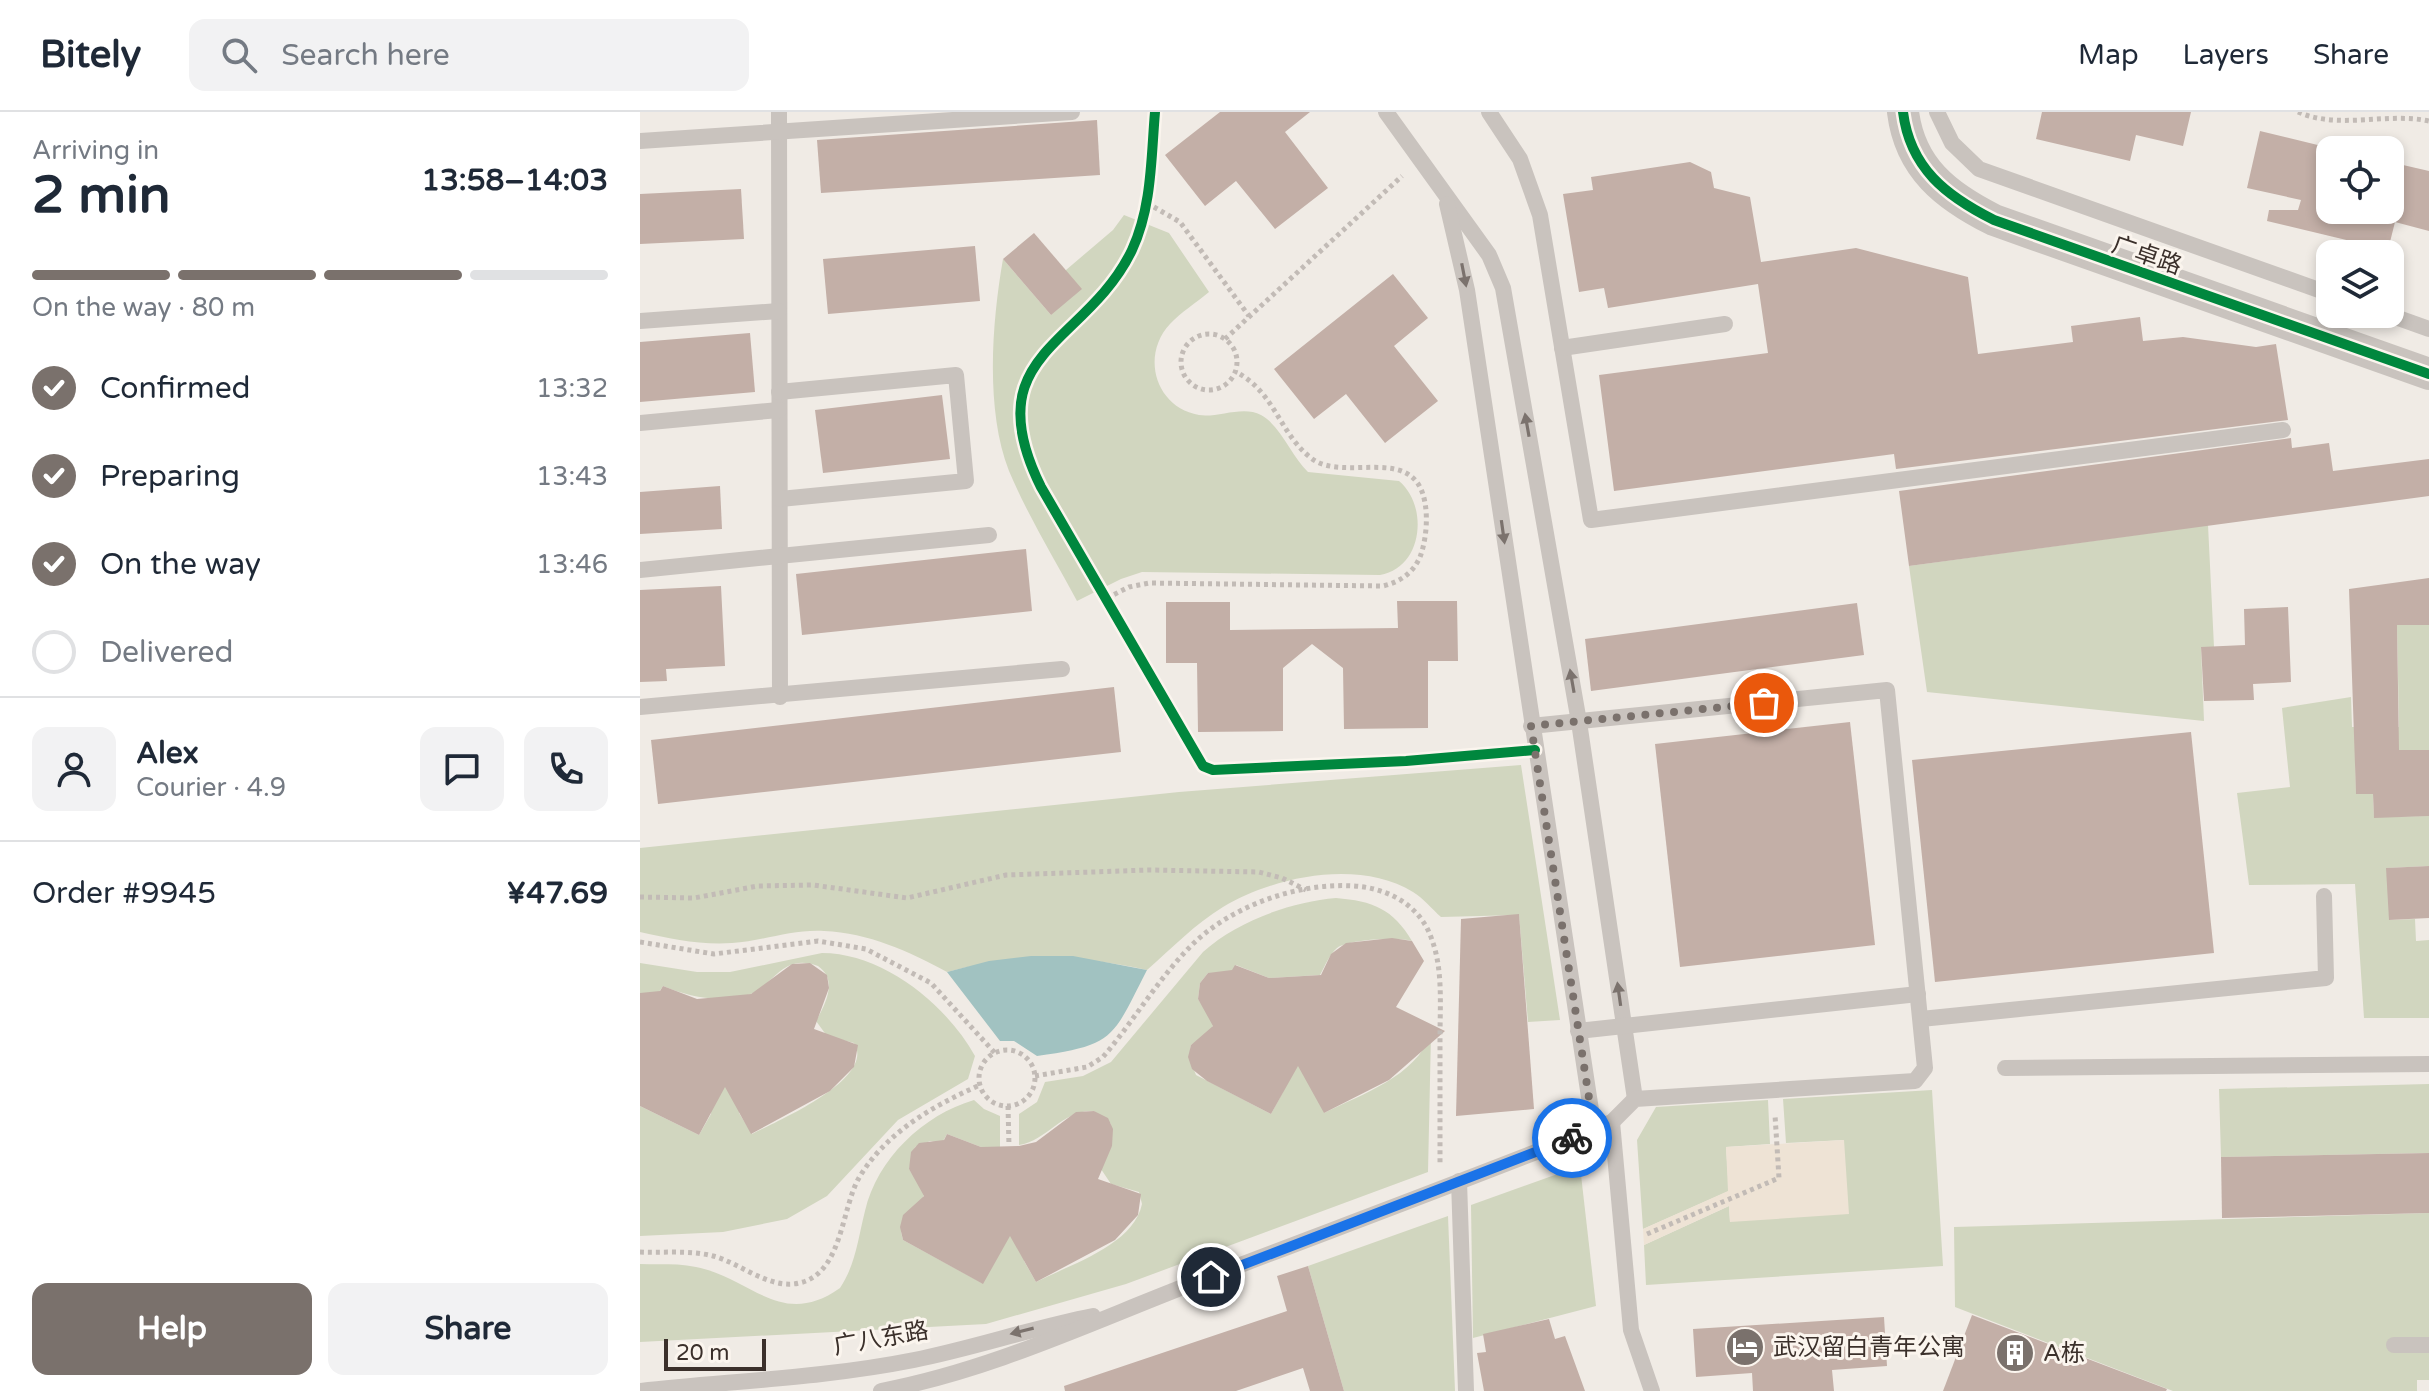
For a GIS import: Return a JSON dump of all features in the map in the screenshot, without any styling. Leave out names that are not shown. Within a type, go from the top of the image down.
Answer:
[{"type":"street","name":"广卓路","points":[[1903,112],[1913,152],[1929,176],[1955,199],[1994,220],[2429,374]]},
{"type":"lane","points":[[779,112],[780,697]]},
{"type":"lane","points":[[640,141],[1072,112]]},
{"type":"lane","points":[[1386,112],[1489,255],[1503,288],[1579,722],[1635,1099]]},
{"type":"lane","points":[[1489,112],[1520,159],[1540,215],[1591,520],[2283,430]]},
{"type":"lane","points":[[1937,112],[1952,143],[1979,169],[2316,289]]},
{"type":"lane","points":[[1446,199],[1467,290],[1594,1130]]},
{"type":"lane","points":[[640,321],[779,311]]},
{"type":"lane","points":[[2404,320],[2429,329]]},
{"type":"lane","points":[[1562,348],[1725,324]]},
{"type":"lane","points":[[779,392],[956,375],[966,481],[780,499]]},
{"type":"lane","points":[[640,423],[779,410]]},
{"type":"lane","points":[[640,570],[989,535]]},
{"type":"lane","points":[[640,707],[780,697],[1062,669]]},
{"type":"lane","points":[[1531,726],[1887,690],[1925,1068],[1915,1081],[1635,1099],[1612,1122],[1631,1330],[1652,1391]]},
{"type":"lane","points":[[1921,1019],[2326,978],[2324,896]]},
{"type":"lane","points":[[1578,1031],[1623,1023],[1918,994]]},
{"type":"lane","points":[[2005,1068],[2429,1064]]},
{"type":"lane","name":"广八东路","points":[[881,1391],[927,1382],[1034,1349],[1126,1309],[1612,1122]]},
{"type":"lane","points":[[1449,1185],[1466,1391]]},
{"type":"lane","name":"广八东路","points":[[640,1391],[915,1360],[1027,1329],[1126,1309]]},
{"type":"lane","points":[[2394,1345],[2429,1345]]},
{"type":"path","points":[[2298,112],[2329,120],[2392,117],[2429,121]]},
{"type":"path","points":[[1225,339],[1420,159]]},
{"type":"path","points":[[1143,217],[1148,188]]},
{"type":"path","points":[[1147,203],[1180,222],[1249,316]]},
{"type":"path","points":[[1207,334],[1225,339],[1236,353],[1236,372],[1224,386],[1215,390],[1197,388],[1184,376],[1181,358],[1190,341],[1207,334]]},
{"type":"path","points":[[1107,598],[1129,587],[1149,583],[1383,586],[1404,578],[1417,563],[1426,516],[1423,492],[1415,480],[1398,469],[1330,465],[1312,459],[1258,385],[1236,372]]},
{"type":"path","points":[[1099,586],[1114,611]]},
{"type":"path","points":[[640,897],[694,898],[758,886],[813,885],[907,898],[1006,875],[1149,870],[1259,872],[1282,878],[1306,890]]},
{"type":"path","points":[[1035,1076],[1087,1067],[1103,1057],[1187,949],[1238,913],[1264,901],[1306,890],[1339,885],[1380,891],[1415,910],[1428,928],[1439,977],[1449,1185]]},
{"type":"path","points":[[640,942],[714,954],[818,941],[866,949],[931,983],[995,1053]]},
{"type":"path","points":[[1004,1050],[1021,1054],[1033,1067],[1035,1076],[1034,1085],[1025,1100],[1008,1106],[990,1100],[980,1085],[982,1066],[995,1053],[1004,1050]]},
{"type":"path","points":[[640,1252],[710,1255],[768,1280],[798,1284],[809,1280],[831,1256],[851,1193],[875,1155],[919,1117],[980,1085]]},
{"type":"path","points":[[1624,1244],[1779,1178],[1774,1090]]},
{"type":"path","points":[[1008,1106],[1009,1146]]},
{"type":"green space","points":[[1124,215],[1169,233],[1209,292],[1174,320],[1161,337],[1155,365],[1163,392],[1184,410],[1199,415],[1246,411],[1261,415],[1274,426],[1308,472],[1399,481],[1409,492],[1418,520],[1413,549],[1394,570],[1380,575],[1142,572],[1077,601],[1024,504],[1001,447],[996,421],[993,366],[999,284],[1003,259],[1051,315],[1066,270],[1113,230]]},
{"type":"green space","points":[[2208,525],[2214,647],[2201,648],[2204,721],[1927,692],[1909,566]]},
{"type":"green space","points":[[2397,625],[2429,625],[2429,750],[2355,752],[2356,793],[2373,794],[2374,817],[2429,816],[2429,866],[2387,868],[2390,920],[2415,919],[2416,941],[2429,940],[2429,1018],[2364,1018],[2355,884],[2249,885],[2237,793],[2290,787],[2282,708],[2351,697],[2352,727],[2399,727]]},
{"type":"green space","points":[[1521,765],[1560,1020],[1528,1022],[1519,915],[1441,917],[1413,892],[1368,876],[1343,874],[1292,880],[1244,896],[1203,921],[1147,970],[1096,961],[1047,958],[998,962],[947,972],[888,944],[841,932],[801,932],[720,943],[686,941],[640,932],[640,848],[1179,792]]},
{"type":"green space","points":[[1336,898],[1361,901],[1381,909],[1397,921],[1412,941],[1374,940],[1343,945],[1332,954],[1320,975],[1269,978],[1236,965],[1230,974],[1208,973],[1200,983],[1198,999],[1214,1023],[1210,1032],[1191,1045],[1189,1057],[1196,1075],[1271,1114],[1283,1092],[1274,1087],[1280,1075],[1320,1049],[1324,1113],[1400,1073],[1413,1062],[1431,1034],[1428,1172],[1126,1284],[986,1324],[640,1342],[640,1264],[696,1267],[715,1272],[783,1302],[800,1304],[819,1300],[840,1288],[853,1260],[871,1192],[891,1157],[937,1116],[974,1100],[984,1109],[1000,1116],[1000,1147],[981,1147],[947,1134],[942,1143],[930,1141],[915,1147],[909,1169],[925,1192],[904,1218],[901,1230],[903,1240],[982,1283],[992,1246],[1031,1219],[1033,1256],[1024,1261],[1036,1282],[1114,1242],[1137,1218],[1142,1204],[1139,1192],[1111,1184],[1101,1169],[1112,1145],[1111,1124],[1094,1111],[1083,1112],[1019,1145],[1019,1114],[1037,1102],[1045,1082],[1083,1076],[1111,1062],[1203,952],[1217,941],[1265,915]]},
{"type":"green space","points":[[822,953],[845,955],[868,962],[890,972],[930,1001],[963,1037],[975,1056],[968,1079],[898,1120],[827,1196],[787,1219],[723,1232],[640,1236],[640,1106],[699,1135],[711,1114],[707,1097],[747,1071],[739,1113],[752,1134],[820,1098],[851,1071],[857,1057],[854,1043],[827,1036],[816,1021],[829,985],[828,978],[818,966],[795,964],[786,967],[748,995],[715,999],[663,986],[657,995],[640,993],[640,963],[697,972],[730,972]]},
{"type":"green space","points":[[2429,1084],[2429,1153],[2221,1157],[2219,1089]]},
{"type":"green space","points":[[1932,1090],[1943,1266],[1646,1285],[1644,1245],[1729,1206],[1730,1222],[1844,1140],[1786,1143],[1783,1099]]},
{"type":"green space","points":[[1768,1100],[1770,1144],[1726,1147],[1729,1191],[1643,1229],[1637,1140],[1656,1107]]},
{"type":"green space","points":[[1580,1166],[1596,1306],[1473,1338],[1471,1205]]},
{"type":"green space","points":[[2429,1213],[2429,1380],[2417,1380],[2417,1391],[2173,1391],[1955,1307],[1954,1227]]},
{"type":"green space","points":[[1448,1216],[1455,1391],[1344,1391],[1308,1266]]},
{"type":"shaded area","points":[[1844,1140],[1849,1214],[1730,1222],[1729,1206],[1644,1245],[1643,1229],[1728,1191],[1726,1147]]},
{"type":"water","points":[[1031,956],[1073,956],[1147,970],[1126,1011],[1108,1034],[1083,1047],[1037,1056],[1014,1041],[1000,1041],[947,972],[989,961]]},
{"type":"building","points":[[1220,112],[1310,112],[1285,132],[1328,188],[1275,229],[1236,181],[1205,206],[1165,155]]},
{"type":"building","points":[[2042,112],[2191,112],[2183,146],[2136,135],[2130,161],[2036,139]]},
{"type":"building","points":[[1097,120],[1100,175],[821,193],[817,140]]},
{"type":"building","points":[[2260,131],[2316,145],[2316,224],[2394,224],[2390,240],[2346,240],[2267,221],[2269,210],[2298,210],[2301,200],[2247,188]]},
{"type":"building","points":[[1690,162],[1711,172],[1714,188],[1750,197],[1761,262],[1856,248],[1968,277],[1978,354],[2073,342],[2071,326],[2140,317],[2143,341],[2183,337],[2256,347],[2276,344],[2288,420],[1896,469],[1894,454],[1614,491],[1599,375],[1768,353],[1758,284],[1608,308],[1604,288],[1579,292],[1563,194],[1593,190],[1591,177]]},
{"type":"building","points":[[2404,165],[2429,171],[2429,231],[2403,224]]},
{"type":"building","points":[[741,189],[744,239],[640,244],[640,194]]},
{"type":"building","points":[[1034,233],[1082,289],[1051,315],[1003,259]]},
{"type":"building","points":[[975,246],[980,301],[828,314],[823,259]]},
{"type":"building","points":[[1393,274],[1428,318],[1394,346],[1438,401],[1385,443],[1346,394],[1314,419],[1274,369]]},
{"type":"building","points":[[750,333],[755,392],[640,402],[640,342]]},
{"type":"building","points":[[942,395],[950,459],[823,473],[815,410]]},
{"type":"building","points":[[2291,438],[2292,448],[2329,443],[2333,471],[2429,459],[2429,496],[1909,566],[1899,491]]},
{"type":"building","points":[[720,486],[722,529],[640,534],[640,492]]},
{"type":"building","points":[[1026,549],[1032,611],[802,635],[796,574]]},
{"type":"building","points":[[2429,578],[2429,625],[2397,625],[2399,750],[2429,750],[2429,816],[2374,818],[2373,794],[2356,794],[2349,589]]},
{"type":"building","points":[[721,586],[725,666],[666,669],[667,681],[640,682],[640,590]]},
{"type":"building","points":[[1397,601],[1457,601],[1458,661],[1428,661],[1428,728],[1344,729],[1343,668],[1312,644],[1283,668],[1283,731],[1198,732],[1197,663],[1166,663],[1166,602],[1230,602],[1230,630],[1398,628]]},
{"type":"building","points":[[1857,603],[1864,655],[1591,691],[1585,639]]},
{"type":"building","points":[[2288,607],[2291,682],[2253,684],[2254,700],[2204,701],[2201,647],[2245,645],[2244,609]]},
{"type":"building","points":[[1114,687],[1121,752],[658,804],[651,740]]},
{"type":"building","points":[[1850,722],[1875,945],[1680,967],[1655,744]]},
{"type":"building","points":[[2191,732],[2214,953],[1935,982],[1912,760]]},
{"type":"building","points":[[2429,866],[2429,918],[2389,920],[2386,868]]},
{"type":"building","points":[[1519,914],[1534,1109],[1456,1116],[1461,919]]},
{"type":"building","points":[[1392,938],[1412,941],[1424,961],[1396,1007],[1445,1031],[1389,1080],[1324,1113],[1298,1066],[1271,1114],[1207,1081],[1192,1069],[1188,1057],[1191,1045],[1213,1026],[1198,999],[1200,983],[1208,973],[1232,970],[1235,965],[1269,978],[1321,975],[1331,954],[1346,943]]},
{"type":"building","points":[[810,963],[827,975],[829,988],[814,1029],[858,1045],[854,1067],[830,1091],[751,1134],[725,1087],[699,1135],[640,1106],[640,993],[660,991],[663,986],[697,999],[751,994],[792,964]]},
{"type":"building","points":[[1094,1111],[1108,1118],[1113,1129],[1112,1146],[1098,1179],[1141,1194],[1138,1215],[1115,1240],[1036,1282],[1010,1236],[983,1284],[903,1240],[900,1227],[903,1215],[924,1196],[909,1169],[911,1152],[919,1143],[944,1140],[947,1134],[981,1147],[1019,1146],[1036,1142],[1076,1112]]},
{"type":"building","points":[[2429,1153],[2429,1213],[2222,1218],[2221,1157]]},
{"type":"building","points":[[1308,1266],[1344,1391],[1310,1391],[1303,1368],[1236,1391],[1065,1391],[1064,1386],[1287,1311],[1277,1276]]},
{"type":"building","name":"A栋","points":[[1972,1315],[2167,1389],[1943,1391]]},
{"type":"building","points":[[1884,1317],[1887,1366],[1832,1370],[1834,1391],[1753,1391],[1752,1373],[1696,1377],[1693,1329]]},
{"type":"building","points":[[1549,1319],[1555,1339],[1565,1336],[1585,1391],[1484,1391],[1477,1353],[1486,1352],[1483,1334]]},
{"type":"cycle path","points":[[1155,112],[1147,200],[1132,250],[1112,282],[1044,354],[1028,378],[1020,407],[1024,442],[1041,487],[1203,766],[1213,770],[1406,761],[1535,750]]},
{"type":"cycle path","points":[[1903,112],[1913,149],[1933,178],[1961,201],[1994,220],[2429,374]]},
{"type":"way so far","points":[[1572,1138],[1594,1130],[1531,726],[1764,703]]},
{"type":"place","name":"武汉留白青年公寓","points":[[1745,1347]]},
{"type":"place","name":"A栋","points":[[2015,1353]]},
{"type":"route","points":[[1211,1277],[1572,1138]]}]
